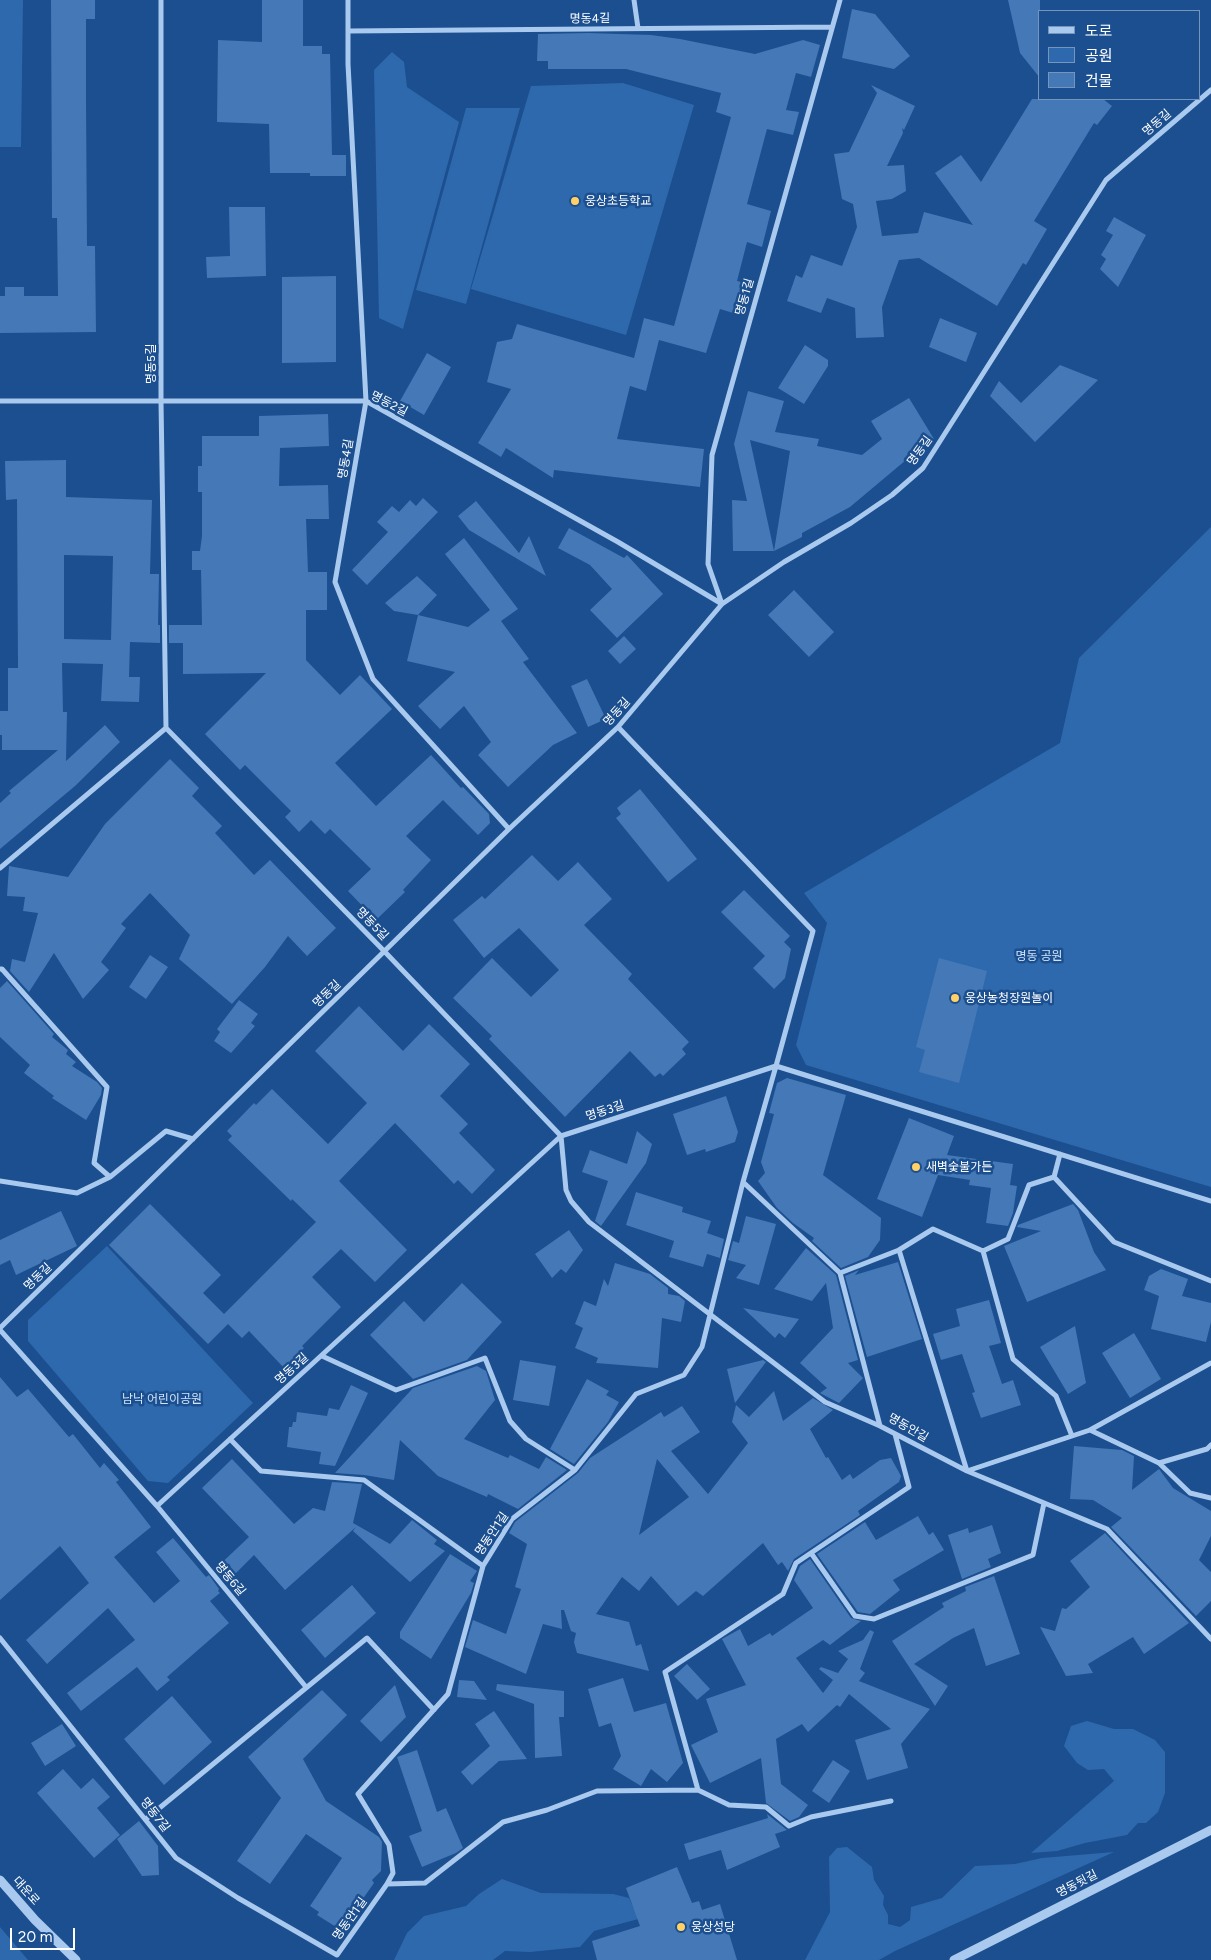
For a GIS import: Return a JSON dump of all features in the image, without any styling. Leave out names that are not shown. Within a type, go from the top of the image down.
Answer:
[{"type":"street","name":"명동5길","points":[[161,0],[161,401],[166,728],[385,952],[561,1136]]},
{"type":"street","name":"명동4길","points":[[348,0],[348,64],[366,401],[335,582],[373,679],[509,830]]},
{"type":"street","points":[[634,0],[638,28]]},
{"type":"street","name":"명동1길","points":[[722,604],[708,564],[712,455],[840,0]]},
{"type":"street","name":"명동4길","points":[[348,31],[831,27]]},
{"type":"street","name":"명동길","points":[[1201,99],[1211,90]]},
{"type":"street","name":"명동길","points":[[0,1329],[509,830],[618,727],[722,604],[784,562],[851,523],[892,495],[923,468],[1106,180],[1199,100]]},
{"type":"street","name":"명동2길","points":[[0,401],[366,401],[618,542],[722,604]]},
{"type":"street","points":[[618,727],[813,931],[743,1182],[840,1273],[900,1250],[933,1229],[983,1252],[1013,1359],[1056,1396],[1072,1436]]},
{"type":"street","points":[[0,868],[166,728]]},
{"type":"street","points":[[0,969],[107,1087],[94,1163],[110,1177]]},
{"type":"street","points":[[776,1066],[1211,1201]]},
{"type":"street","name":"명동3길","points":[[157,1506],[561,1136],[776,1066]]},
{"type":"street","points":[[0,1182],[77,1193],[110,1177],[166,1131],[193,1139]]},
{"type":"street","points":[[561,1136],[566,1190],[579,1213],[588,1222],[825,1402],[880,1426]]},
{"type":"street","points":[[1054,1177],[1060,1154]]},
{"type":"street","points":[[983,1252],[1008,1239],[1029,1185],[1054,1177]]},
{"type":"street","points":[[1054,1177],[1114,1242],[1211,1280]]},
{"type":"street","name":"명동안1길","points":[[337,1954],[387,1884],[393,1872],[389,1845],[358,1794],[448,1694],[483,1566],[512,1519],[575,1470],[636,1394],[684,1375],[702,1347],[743,1182]]},
{"type":"street","points":[[900,1250],[967,1471],[1090,1430],[1211,1363]]},
{"type":"street","name":"명동안길","points":[[840,1273],[880,1426],[967,1471],[1107,1529],[1211,1638]]},
{"type":"street","name":"명동6길","points":[[0,1329],[157,1506],[306,1687]]},
{"type":"street","points":[[322,1356],[396,1390],[485,1358],[510,1421],[526,1439],[575,1470]]},
{"type":"street","points":[[1090,1430],[1159,1463],[1190,1492],[1211,1498]]},
{"type":"street","points":[[698,1790],[665,1672],[783,1594],[796,1563],[909,1487],[894,1434]]},
{"type":"street","points":[[230,1439],[261,1470],[364,1480],[483,1566]]},
{"type":"street","points":[[1159,1463],[1207,1449],[1211,1445]]},
{"type":"street","points":[[811,1553],[855,1616],[874,1618],[1034,1555],[1044,1503]]},
{"type":"street","name":"명동7길","points":[[0,1638],[176,1858],[238,1898],[337,1954]]},
{"type":"street","points":[[146,1819],[367,1638],[434,1710]]},
{"type":"street","points":[[387,1884],[425,1883],[503,1822],[548,1810],[597,1791],[698,1790],[729,1805],[766,1807],[790,1826],[811,1817],[891,1801]]},
{"type":"street","name":"명동뒷길","points":[[954,1960],[1211,1830]]},
{"type":"street","name":"대운로","points":[[0,1880],[35,1920],[76,1960]]},
{"type":"green space","points":[[0,0],[23,0],[21,147],[0,147]]},
{"type":"green space","points":[[392,52],[404,62],[407,87],[459,122],[403,329],[379,318],[374,70]]},
{"type":"green space","points":[[623,83],[694,105],[626,335],[471,289],[531,86]]},
{"type":"green space","points":[[466,108],[520,108],[466,304],[416,290]]},
{"type":"green space","name":"명동 공원","points":[[1211,527],[1211,1187],[806,1065],[796,1045],[827,923],[804,893],[1060,743],[1079,658]]},
{"type":"green space","name":"남낙 어린이공원","points":[[107,1246],[253,1403],[168,1483],[148,1481],[28,1341],[28,1320]]},
{"type":"green space","points":[[1087,1721],[1114,1729],[1133,1729],[1155,1740],[1165,1752],[1165,1793],[1158,1812],[1146,1823],[1138,1823],[1127,1835],[1085,1843],[1057,1851],[1031,1853],[1114,1781],[1104,1769],[1088,1770],[1077,1763],[1064,1746],[1071,1726]]},
{"type":"green space","points":[[847,1847],[872,1867],[874,1880],[884,1896],[883,1905],[888,1915],[888,1924],[900,1927],[910,1920],[911,1907],[942,1898],[975,1866],[1015,1864],[1042,1858],[1114,1852],[879,1960],[805,1960],[830,1912],[829,1857],[837,1848]]},
{"type":"green space","points":[[502,1879],[541,1893],[613,1894],[629,1898],[634,1909],[649,1904],[653,1915],[594,1931],[580,1947],[530,1952],[505,1951],[493,1960],[394,1960],[407,1933],[424,1916],[466,1906],[479,1894]]},
{"type":"green space","points":[[0,1927],[28,1960],[0,1960]]},
{"type":"building","points":[[51,0],[95,0],[95,19],[86,19],[86,98],[87,246],[95,246],[96,332],[0,333],[0,296],[5,296],[5,287],[24,287],[24,296],[58,296],[57,218],[52,218]]},
{"type":"building","points":[[262,0],[303,0],[303,46],[322,46],[322,54],[330,54],[332,155],[346,155],[346,176],[310,176],[310,173],[270,173],[269,124],[217,122],[218,40],[262,42]]},
{"type":"building","points":[[1008,0],[1040,0],[1040,10],[1038,10],[1038,76],[1020,53]]},
{"type":"building","points":[[852,9],[875,14],[910,56],[894,69],[842,58]]},
{"type":"building","points":[[538,34],[651,35],[755,54],[803,40],[820,45],[811,77],[796,73],[786,110],[799,112],[793,135],[767,129],[747,204],[771,211],[762,247],[747,242],[737,281],[750,284],[743,316],[720,309],[706,353],[659,340],[646,391],[630,386],[617,439],[704,449],[700,487],[554,470],[553,478],[506,448],[501,457],[478,443],[511,389],[487,382],[497,342],[512,339],[517,324],[634,358],[644,318],[674,326],[731,117],[716,112],[721,93],[626,69],[548,69],[548,61],[537,61]]},
{"type":"building","points":[[871,85],[915,106],[904,130],[902,128],[903,133],[887,166],[904,165],[906,191],[892,199],[876,201],[882,236],[918,233],[924,212],[973,225],[935,173],[961,155],[981,182],[1032,99],[1104,100],[1112,106],[1097,125],[1094,123],[1034,221],[1047,229],[1026,265],[1023,263],[997,306],[919,258],[899,260],[882,307],[884,337],[856,338],[855,308],[827,298],[821,313],[787,301],[796,275],[802,278],[811,255],[842,266],[857,227],[853,204],[842,199],[834,154],[849,152],[877,93]]},
{"type":"building","points":[[229,207],[265,207],[266,276],[207,278],[206,257],[230,256]]},
{"type":"building","points":[[1114,217],[1146,235],[1118,287],[1100,269],[1106,259],[1101,255],[1113,235],[1106,231]]},
{"type":"building","points":[[336,276],[336,362],[282,363],[282,277]]},
{"type":"building","points":[[940,318],[977,333],[966,362],[929,347]]},
{"type":"building","points":[[805,345],[828,360],[828,366],[804,404],[778,388]]},
{"type":"building","points":[[427,353],[451,367],[424,415],[400,401]]},
{"type":"building","points":[[1060,365],[1098,380],[1035,442],[990,396],[999,381],[1021,403]]},
{"type":"building","points":[[748,391],[784,401],[775,432],[819,439],[817,446],[862,455],[882,439],[871,421],[909,398],[934,439],[904,458],[906,460],[850,507],[802,533],[802,537],[774,551],[733,551],[732,500],[747,501],[734,444]],"holes":[[[750,440],[790,451],[774,551]]]},
{"type":"building","points":[[328,414],[329,446],[280,448],[279,486],[328,485],[329,519],[306,519],[308,572],[327,572],[327,610],[306,610],[306,660],[340,695],[360,675],[392,709],[335,763],[376,806],[431,755],[461,788],[463,787],[489,814],[490,823],[478,835],[443,800],[406,836],[431,860],[403,890],[405,892],[376,920],[348,891],[371,869],[330,829],[325,834],[311,820],[299,832],[285,817],[291,811],[245,765],[240,770],[205,734],[266,673],[183,674],[183,643],[169,643],[169,625],[202,625],[201,570],[192,570],[192,551],[200,551],[202,536],[202,492],[198,492],[198,466],[202,466],[202,436],[259,436],[259,416]]},
{"type":"building","points":[[66,460],[66,497],[152,500],[150,574],[159,574],[158,625],[160,625],[160,643],[130,642],[129,677],[140,677],[139,702],[101,701],[103,664],[62,663],[63,712],[67,712],[66,761],[105,725],[120,742],[75,786],[0,849],[0,803],[11,793],[9,791],[58,750],[2,750],[0,711],[8,711],[8,668],[18,668],[17,499],[6,500],[5,461]],"holes":[[[64,555],[113,556],[111,640],[64,639]]]},
{"type":"building","points":[[423,498],[438,512],[367,585],[352,570],[388,532],[377,522],[392,506],[399,512],[410,500],[416,506]]},
{"type":"building","points":[[476,501],[519,553],[529,536],[546,576],[469,530],[458,516]]},
{"type":"building","points":[[569,528],[624,558],[627,555],[663,594],[617,638],[590,610],[612,589],[590,565],[558,548]]},
{"type":"building","points":[[464,538],[518,609],[501,621],[529,659],[523,662],[577,733],[553,745],[508,787],[478,755],[491,742],[464,706],[440,729],[418,706],[455,672],[407,661],[418,615],[468,627],[490,610],[445,554]]},
{"type":"building","points":[[417,576],[437,595],[418,615],[394,611],[385,603]]},
{"type":"building","points":[[794,590],[834,632],[809,657],[768,615]]},
{"type":"building","points":[[624,636],[636,649],[620,664],[608,651]]},
{"type":"building","points":[[587,679],[606,719],[588,727],[571,686]]},
{"type":"building","points":[[170,759],[199,788],[192,796],[222,826],[215,833],[254,875],[270,860],[336,928],[307,956],[288,936],[265,967],[232,1004],[179,959],[190,935],[150,893],[121,924],[126,928],[101,962],[109,970],[83,999],[54,953],[29,992],[10,971],[12,959],[25,962],[38,913],[23,911],[25,897],[7,896],[9,866],[68,877],[105,824]]},
{"type":"building","points":[[640,789],[697,859],[668,882],[616,818],[621,814],[617,808]]},
{"type":"building","points":[[532,855],[558,881],[578,862],[612,899],[584,925],[632,974],[628,979],[689,1042],[682,1049],[686,1054],[663,1076],[660,1073],[655,1077],[630,1051],[565,1117],[489,1039],[492,1036],[453,998],[492,958],[531,997],[559,970],[519,928],[484,958],[453,920],[482,896],[485,899]]},
{"type":"building","points":[[744,890],[790,936],[784,942],[791,949],[785,978],[774,989],[753,968],[765,956],[721,912]]},
{"type":"building","points":[[150,955],[168,967],[146,999],[129,987]]},
{"type":"building","name":"웅상농청장원놀이","points":[[939,958],[987,971],[959,1083],[919,1072],[925,1050],[916,1047]]},
{"type":"building","points":[[7,981],[54,1034],[52,1037],[68,1050],[66,1054],[76,1062],[72,1066],[97,1082],[102,1088],[101,1095],[86,1120],[52,1098],[54,1096],[24,1073],[30,1065],[0,1037],[0,988]]},
{"type":"building","points":[[239,1000],[258,1014],[251,1023],[255,1026],[231,1053],[214,1041],[220,1032],[217,1029]]},
{"type":"building","points":[[359,1006],[403,1051],[429,1024],[470,1064],[440,1096],[468,1124],[459,1133],[495,1170],[472,1194],[458,1180],[454,1184],[395,1123],[339,1181],[407,1250],[375,1282],[341,1249],[312,1277],[341,1307],[302,1346],[304,1348],[284,1368],[249,1331],[242,1338],[228,1324],[208,1344],[109,1245],[150,1204],[221,1275],[203,1293],[224,1314],[316,1222],[292,1199],[291,1201],[228,1140],[232,1136],[227,1131],[254,1103],[256,1105],[272,1089],[328,1144],[367,1103],[315,1051]]},
{"type":"building","points":[[787,1078],[846,1095],[823,1175],[881,1218],[880,1240],[868,1257],[841,1268],[812,1241],[814,1238],[793,1223],[777,1208],[758,1181],[765,1173],[761,1162],[774,1114],[769,1113],[777,1083]]},
{"type":"building","points":[[726,1096],[738,1132],[735,1142],[706,1152],[705,1149],[687,1155],[673,1114]]},
{"type":"building","name":"새벽숯불가든","points":[[909,1118],[954,1136],[947,1155],[1013,1164],[1010,1185],[1017,1186],[1013,1213],[1008,1226],[986,1223],[991,1188],[969,1185],[970,1180],[938,1175],[922,1217],[877,1199]]},
{"type":"building","points":[[637,1131],[652,1144],[646,1163],[601,1226],[595,1221],[608,1181],[582,1172],[590,1150],[627,1164]]},
{"type":"building","points":[[636,1192],[683,1207],[682,1212],[711,1221],[707,1233],[724,1239],[720,1258],[707,1254],[703,1267],[669,1257],[674,1241],[626,1225]]},
{"type":"building","points":[[1073,1204],[1078,1210],[1094,1252],[1106,1270],[1027,1302],[1004,1246],[1041,1231],[1017,1227],[1018,1225]]},
{"type":"building","points":[[61,1211],[77,1246],[16,1275],[10,1260],[0,1265],[0,1240]]},
{"type":"building","points":[[746,1216],[776,1224],[759,1285],[736,1278],[746,1265],[728,1260],[733,1241],[739,1243]]},
{"type":"building","points":[[569,1230],[583,1250],[566,1273],[561,1269],[552,1278],[535,1254]]},
{"type":"building","points":[[806,1248],[836,1275],[858,1360],[848,1363],[863,1378],[839,1403],[820,1393],[827,1388],[800,1363],[833,1328],[826,1283],[812,1301],[774,1289]]},
{"type":"building","points":[[898,1262],[922,1339],[867,1357],[845,1276],[859,1270],[855,1275]]},
{"type":"building","points":[[615,1263],[650,1274],[668,1288],[668,1294],[679,1296],[685,1301],[681,1322],[662,1318],[658,1368],[596,1363],[598,1358],[575,1348],[583,1328],[575,1324],[584,1301],[596,1306],[604,1279],[608,1286]]},
{"type":"building","points":[[1161,1269],[1188,1279],[1182,1296],[1211,1303],[1211,1322],[1206,1342],[1151,1329],[1159,1296],[1144,1290],[1149,1276]]},
{"type":"building","points":[[462,1283],[502,1322],[467,1360],[413,1379],[370,1335],[404,1301],[424,1322]]},
{"type":"building","points":[[989,1300],[1001,1343],[989,1346],[1002,1384],[1013,1380],[1021,1405],[981,1418],[972,1393],[975,1392],[962,1354],[941,1360],[933,1334],[960,1326],[956,1309]]},
{"type":"building","points":[[743,1308],[799,1319],[785,1338],[779,1333],[775,1338]]},
{"type":"building","points":[[1075,1326],[1086,1383],[1068,1394],[1040,1347]]},
{"type":"building","points":[[1134,1333],[1161,1379],[1130,1398],[1102,1353]]},
{"type":"building","points":[[520,1360],[556,1366],[549,1406],[513,1400]]},
{"type":"building","points":[[763,1360],[766,1362],[735,1403],[727,1369]]},
{"type":"building","points":[[477,1366],[486,1371],[495,1400],[464,1439],[508,1458],[510,1455],[539,1469],[546,1457],[567,1470],[518,1509],[488,1494],[487,1497],[438,1476],[400,1440],[394,1480],[335,1473],[413,1388]]},
{"type":"building","points":[[0,1377],[17,1397],[28,1389],[69,1437],[73,1434],[100,1468],[104,1463],[119,1480],[116,1482],[151,1527],[114,1557],[154,1603],[180,1581],[156,1552],[173,1538],[206,1577],[209,1575],[219,1589],[220,1593],[210,1601],[229,1623],[167,1677],[170,1680],[157,1691],[137,1667],[81,1711],[67,1693],[135,1640],[108,1608],[47,1664],[26,1640],[89,1583],[60,1546],[0,1600]]},
{"type":"building","points":[[587,1379],[609,1391],[606,1395],[619,1402],[608,1422],[574,1464],[550,1449]]},
{"type":"building","points":[[351,1385],[368,1393],[335,1466],[319,1464],[321,1452],[287,1447],[289,1427],[292,1427],[293,1422],[296,1422],[297,1412],[327,1416],[329,1408],[339,1410]]},
{"type":"building","points":[[774,1391],[783,1421],[813,1398],[833,1410],[810,1429],[826,1458],[828,1457],[842,1480],[850,1474],[853,1479],[880,1460],[891,1458],[901,1476],[899,1482],[858,1511],[860,1515],[794,1559],[788,1571],[782,1562],[778,1565],[763,1543],[703,1596],[696,1591],[678,1606],[651,1576],[639,1591],[622,1577],[596,1614],[629,1622],[636,1646],[641,1644],[649,1671],[577,1653],[574,1642],[576,1633],[571,1631],[564,1610],[561,1610],[562,1629],[543,1624],[526,1674],[465,1647],[473,1620],[506,1634],[521,1589],[515,1587],[527,1544],[509,1533],[515,1522],[578,1473],[590,1458],[661,1412],[664,1417],[682,1406],[700,1432],[671,1451],[708,1494],[748,1443],[732,1422],[736,1405],[749,1417]],"holes":[[[657,1459],[689,1497],[639,1535]]]},
{"type":"building","points":[[1074,1446],[1122,1450],[1134,1456],[1132,1490],[1159,1469],[1173,1488],[1211,1511],[1211,1536],[1199,1560],[1211,1572],[1211,1601],[1196,1616],[1111,1527],[1122,1518],[1093,1500],[1070,1499]]},
{"type":"building","points":[[232,1459],[294,1524],[313,1508],[325,1511],[332,1482],[362,1484],[353,1523],[390,1544],[412,1520],[437,1540],[434,1544],[445,1551],[410,1582],[353,1531],[356,1527],[285,1590],[254,1555],[226,1583],[215,1569],[249,1537],[202,1488]]},
{"type":"building","points":[[918,1516],[929,1535],[933,1532],[944,1550],[893,1580],[900,1590],[870,1614],[858,1612],[817,1554],[865,1522],[876,1540]]},
{"type":"building","points":[[992,1525],[1001,1553],[988,1559],[991,1567],[962,1579],[948,1535],[968,1528],[969,1533]]},
{"type":"building","points":[[1105,1533],[1189,1623],[1144,1654],[1133,1637],[1088,1664],[1093,1673],[1066,1676],[1040,1627],[1055,1631],[1062,1608],[1066,1609],[1090,1587],[1070,1561]]},
{"type":"building","points":[[450,1554],[477,1571],[470,1581],[474,1583],[471,1593],[431,1659],[400,1638],[400,1632]]},
{"type":"building","points":[[810,1559],[851,1618],[861,1621],[830,1645],[823,1640],[796,1658],[823,1693],[833,1680],[819,1669],[821,1667],[838,1673],[848,1659],[838,1651],[863,1640],[870,1630],[874,1632],[860,1669],[865,1673],[859,1681],[930,1709],[901,1744],[908,1768],[867,1780],[855,1740],[891,1729],[849,1694],[840,1707],[837,1705],[808,1732],[802,1724],[776,1739],[781,1784],[808,1805],[799,1817],[790,1821],[766,1803],[761,1758],[710,1783],[691,1745],[718,1732],[706,1699],[746,1685],[722,1639],[740,1629],[748,1646],[770,1633],[772,1636],[813,1608],[794,1580],[800,1566]]},
{"type":"building","points":[[994,1576],[1020,1654],[986,1666],[974,1628],[953,1638],[914,1664],[948,1686],[935,1706],[892,1641],[944,1607],[942,1603],[966,1591],[965,1587]]},
{"type":"building","points":[[352,1585],[376,1613],[325,1658],[301,1630]]},
{"type":"building","points":[[687,1664],[710,1689],[697,1700],[674,1676]]},
{"type":"building","points":[[623,1678],[634,1712],[666,1703],[683,1763],[667,1782],[651,1769],[641,1786],[613,1769],[621,1756],[611,1723],[599,1727],[588,1689]]},
{"type":"building","points":[[459,1680],[474,1681],[487,1700],[457,1697]]},
{"type":"building","points":[[497,1684],[564,1691],[564,1717],[559,1717],[562,1756],[535,1758],[534,1704],[496,1690]]},
{"type":"building","points":[[395,1685],[406,1717],[381,1742],[360,1721]]},
{"type":"building","points":[[322,1690],[347,1715],[303,1759],[326,1801],[379,1837],[382,1842],[381,1871],[372,1880],[374,1883],[341,1930],[317,1915],[319,1912],[310,1906],[342,1858],[306,1834],[270,1884],[237,1861],[281,1798],[248,1757]]},
{"type":"building","points":[[172,1696],[212,1742],[164,1785],[124,1739]]},
{"type":"building","points":[[494,1711],[527,1759],[499,1761],[472,1785],[461,1772],[490,1746],[475,1724]]},
{"type":"building","points":[[62,1724],[76,1746],[45,1766],[31,1743]]},
{"type":"building","points":[[417,1750],[437,1812],[446,1808],[463,1848],[456,1853],[422,1867],[409,1836],[422,1831],[397,1757]]},
{"type":"building","points":[[833,1760],[850,1771],[829,1803],[812,1791]]},
{"type":"building","points":[[63,1769],[81,1789],[93,1778],[110,1797],[97,1808],[120,1835],[94,1858],[37,1793]]},
{"type":"building","points":[[767,1814],[787,1830],[775,1834],[780,1847],[727,1870],[721,1850],[689,1860],[684,1844],[768,1818]]},
{"type":"building","points":[[139,1821],[158,1846],[159,1875],[142,1876],[117,1839]]},
{"type":"building","name":"웅상성당","points":[[677,1867],[692,1903],[699,1901],[702,1910],[720,1904],[737,1960],[597,1960],[592,1941],[640,1926],[626,1888]]},
{"type":"place","name":"웅상초등학교","points":[[575,201]]},
{"type":"place","name":"웅상농청장원놀이","points":[[955,998]]},
{"type":"place","name":"새벽숯불가든","points":[[916,1167]]},
{"type":"place","name":"웅상성당","points":[[681,1927]]}]
